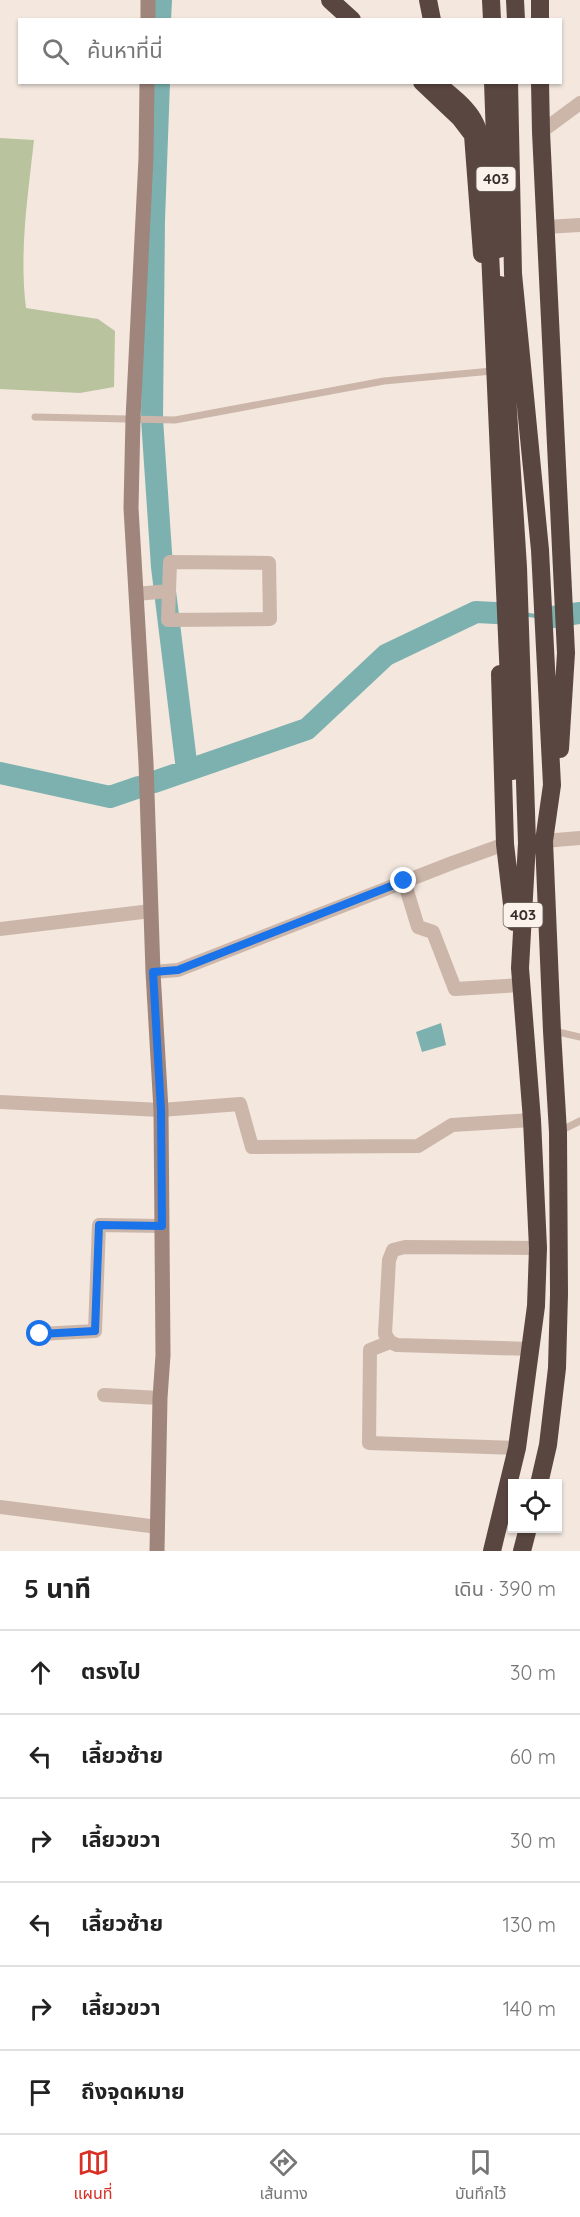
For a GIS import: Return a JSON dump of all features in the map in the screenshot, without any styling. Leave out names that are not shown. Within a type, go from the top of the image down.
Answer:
[{"type":"highway","points":[[330,0],[350,18]]},
{"type":"highway","points":[[345,0],[358,18]]},
{"type":"highway","points":[[428,0],[432,18]]},
{"type":"highway","points":[[491,0],[492,18]]},
{"type":"highway","points":[[506,0],[507,18]]},
{"type":"highway","points":[[515,0],[516,18]]},
{"type":"highway","points":[[540,0],[540,18]]},
{"type":"highway","points":[[424,84],[460,118],[472,135],[492,371],[505,844],[521,977]]},
{"type":"highway","points":[[437,84],[472,116],[481,134],[486,161],[521,977]]},
{"type":"highway","points":[[450,84],[460,118]]},
{"type":"highway","name":"403","points":[[492,1551],[517,1448],[536,1306],[538,1248],[532,1120],[521,977],[527,832],[506,275],[494,84]]},
{"type":"highway","name":"403","points":[[509,84],[506,275],[540,550],[552,779],[544,841],[558,1132],[559,1294],[557,1368],[548,1445],[540,1479]]},
{"type":"highway","points":[[519,84],[526,274],[556,655],[552,779]]},
{"type":"highway","points":[[540,84],[566,653],[559,764],[552,779]]},
{"type":"highway","points":[[522,1551],[527,1533]]},
{"type":"street","points":[[148,0],[148,18]]},
{"type":"street","points":[[147,84],[146,158],[133,418],[131,508],[146,763],[153,972],[161,1110],[163,1355],[157,1551]]},
{"type":"street","points":[[541,132],[580,103]]},
{"type":"street","points":[[546,226],[580,225]]},
{"type":"street","points":[[170,562],[269,563],[270,619],[168,620],[163,592],[170,562]]},
{"type":"street","points":[[136,594],[163,592]]},
{"type":"street","points":[[544,841],[580,838]]},
{"type":"street","points":[[153,972],[178,970],[505,844]]},
{"type":"street","points":[[404,881],[418,927],[434,932],[455,989],[521,977]]},
{"type":"street","points":[[0,929],[151,911]]},
{"type":"street","points":[[0,1102],[161,1110],[240,1104],[252,1147],[418,1146],[452,1125],[532,1120]]},
{"type":"street","points":[[40,1334],[95,1331],[99,1225],[162,1226]]},
{"type":"street","points":[[531,1349],[397,1345],[390,1342],[385,1334],[389,1260],[393,1250],[405,1247],[538,1248]]},
{"type":"street","points":[[390,1342],[370,1350],[369,1443],[517,1448]]},
{"type":"street","points":[[104,1395],[160,1398]]},
{"type":"street","points":[[0,1507],[158,1527]]},
{"type":"lane","points":[[35,417],[175,420],[384,381],[492,371]]},
{"type":"lane","points":[[552,1031],[580,1037]]},
{"type":"lane","points":[[558,1132],[580,1120]]},
{"type":"green space","points":[[0,138],[34,140],[23,266],[26,308],[98,319],[115,331],[114,387],[80,393],[0,389]]},
{"type":"water","points":[[441,1023],[446,1045],[422,1052],[416,1032]]},
{"type":"waterway","points":[[160,18],[161,0]]},
{"type":"waterway","points":[[159,84],[154,220],[152,419],[162,567],[187,770]]},
{"type":"waterway","points":[[154,782],[307,729],[386,655],[476,612],[513,614]]},
{"type":"waterway","points":[[553,617],[580,613]]},
{"type":"waterway","points":[[529,615],[536,616]]},
{"type":"waterway","points":[[0,773],[110,797],[139,787]]},
{"type":"route","points":[[40,1334],[95,1331],[99,1225],[162,1226],[161,1110],[153,972],[178,970],[404,881]]}]
